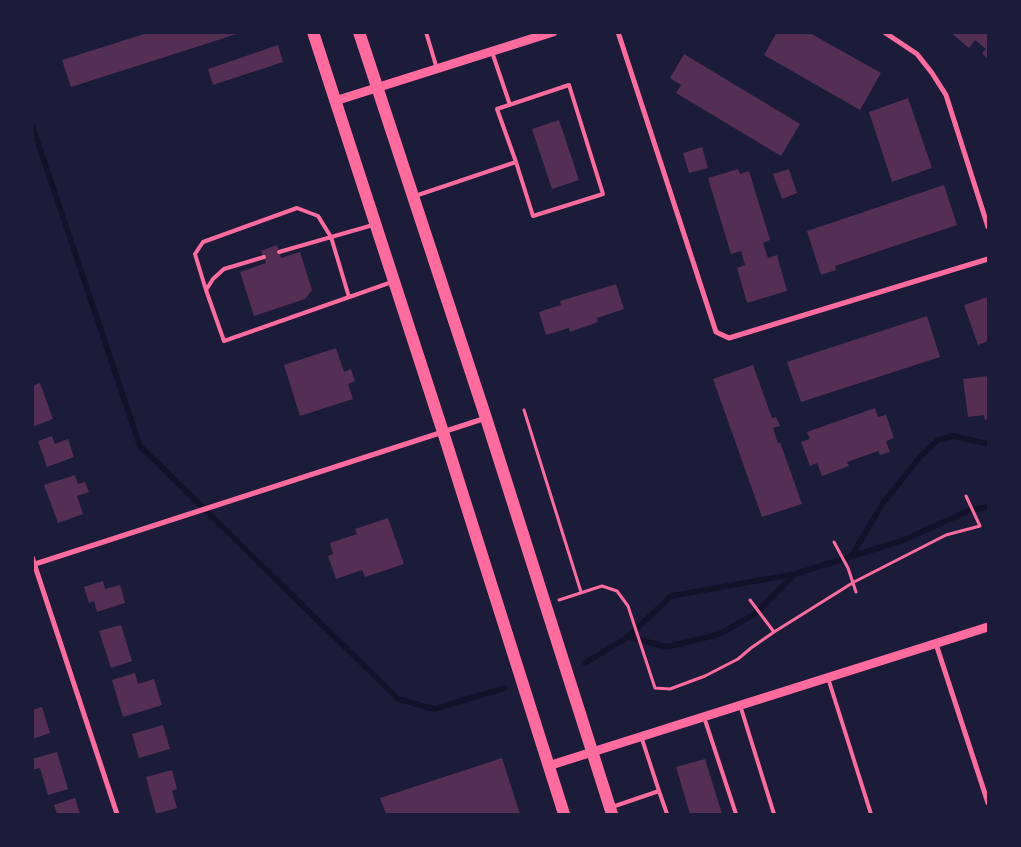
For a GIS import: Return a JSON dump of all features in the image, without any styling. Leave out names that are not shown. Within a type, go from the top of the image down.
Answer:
[{"type":"main road","points":[[313,32],[443,432],[564,814]]},
{"type":"main road","points":[[359,32],[486,418],[611,811]]},
{"type":"street","points":[[335,100],[492,52],[535,35],[553,32]]},
{"type":"street","points":[[618,32],[716,332],[728,338],[988,259]]},
{"type":"street","points":[[884,32],[917,54],[946,95],[988,227]]},
{"type":"street","points":[[34,564],[486,418]]},
{"type":"street","points":[[32,557],[117,814]]},
{"type":"street","points":[[548,766],[988,627]]},
{"type":"street","points":[[936,644],[988,803]]},
{"type":"lane","points":[[426,32],[437,69]]},
{"type":"lane","points":[[492,52],[510,105]]},
{"type":"lane","points":[[569,85],[603,194],[533,216],[516,162],[497,110],[569,85]]},
{"type":"lane","points":[[413,197],[516,162]]},
{"type":"lane","points":[[349,297],[331,237],[318,216],[297,208],[203,242],[195,254],[224,341],[349,297],[394,281]]},
{"type":"lane","points":[[279,252],[376,224]]},
{"type":"lane","points":[[206,290],[213,278],[224,270],[264,257]]},
{"type":"lane","points":[[828,678],[871,814]]},
{"type":"lane","points":[[740,705],[774,814]]},
{"type":"lane","points":[[704,716],[736,814]]},
{"type":"lane","points":[[641,736],[667,814]]},
{"type":"lane","points":[[611,811],[659,791]]},
{"type":"path","points":[[524,410],[581,592]]},
{"type":"path","points":[[544,604],[602,586],[617,590],[628,606],[655,688],[670,689],[705,676],[738,659],[774,632],[854,582],[946,535],[980,526],[966,496]]},
{"type":"path","points":[[834,542],[848,568],[856,592]]},
{"type":"path","points":[[750,600],[774,632]]},
{"type":"building","points":[[144,32],[240,33],[71,87],[62,60],[144,34]]},
{"type":"building","points":[[777,32],[808,32],[881,73],[860,110],[764,55]]},
{"type":"building","points":[[950,32],[988,32],[988,59],[982,53],[986,49],[975,40],[969,48]]},
{"type":"building","points":[[278,45],[283,62],[213,85],[208,69]]},
{"type":"building","points":[[684,54],[800,124],[781,156],[676,93],[681,85],[670,78]]},
{"type":"building","points":[[908,98],[932,168],[892,182],[869,112]]},
{"type":"building","points":[[559,120],[579,180],[552,189],[532,129]]},
{"type":"building","points":[[702,147],[708,168],[689,173],[683,153]]},
{"type":"building","points":[[738,169],[740,174],[749,171],[770,240],[763,243],[768,258],[777,255],[787,291],[747,303],[737,268],[745,265],[741,251],[731,254],[708,178]]},
{"type":"building","points":[[789,169],[797,193],[782,199],[773,174]]},
{"type":"building","points":[[944,185],[957,225],[835,266],[836,270],[821,275],[807,231]]},
{"type":"building","points":[[277,245],[281,258],[300,252],[312,290],[305,299],[254,316],[240,272],[266,263],[261,251]]},
{"type":"building","points":[[616,284],[624,309],[597,318],[598,322],[570,332],[569,328],[546,335],[539,312],[561,305],[560,301]]},
{"type":"building","points":[[988,297],[988,341],[978,345],[964,305]]},
{"type":"building","points":[[927,316],[940,357],[801,402],[787,362]]},
{"type":"building","points":[[336,348],[344,372],[351,369],[355,381],[348,384],[353,399],[300,416],[284,365]]},
{"type":"building","points":[[753,365],[772,418],[776,417],[780,426],[773,428],[778,444],[780,442],[802,504],[762,517],[713,379]]},
{"type":"building","points":[[988,376],[988,419],[985,420],[984,415],[968,417],[963,379]]},
{"type":"building","points":[[40,383],[53,419],[32,427],[32,386]]},
{"type":"building","points":[[875,408],[878,417],[886,415],[894,438],[886,441],[890,452],[880,455],[878,451],[847,462],[849,466],[822,476],[817,463],[810,466],[801,442],[810,439],[807,432]]},
{"type":"building","points":[[52,436],[55,444],[68,439],[74,457],[47,467],[38,441]]},
{"type":"building","points":[[75,475],[78,484],[85,482],[89,492],[77,496],[83,514],[58,523],[44,485]]},
{"type":"building","points":[[388,518],[404,564],[365,577],[362,570],[336,579],[328,556],[333,554],[330,543],[357,534],[355,529]]},
{"type":"building","points":[[103,581],[105,589],[120,585],[125,603],[97,612],[94,601],[89,603],[84,587]]},
{"type":"building","points":[[121,625],[132,661],[111,668],[99,631]]},
{"type":"building","points":[[135,673],[138,684],[154,679],[162,705],[123,717],[112,680]]},
{"type":"building","points":[[42,707],[50,733],[32,739],[32,710]]},
{"type":"building","points":[[163,725],[170,749],[139,758],[132,734]]},
{"type":"building","points":[[57,752],[68,789],[48,795],[40,768],[32,770],[32,759]]},
{"type":"building","points":[[502,758],[520,814],[386,814],[380,798]]},
{"type":"building","points":[[705,759],[722,814],[690,814],[676,767]]},
{"type":"building","points":[[172,770],[177,789],[172,791],[177,808],[156,814],[146,777]]},
{"type":"building","points":[[75,798],[80,814],[57,814],[54,805]]},
{"type":"waterway","points":[[32,125],[140,446],[398,699],[434,709],[505,688]]},
{"type":"waterway","points":[[852,555],[883,503],[920,457],[938,440],[953,436],[988,444]]},
{"type":"waterway","points":[[585,663],[628,637],[671,596],[795,574],[904,540],[968,511],[988,507]]},
{"type":"waterway","points":[[628,637],[667,647],[720,634],[755,614],[794,575]]}]
